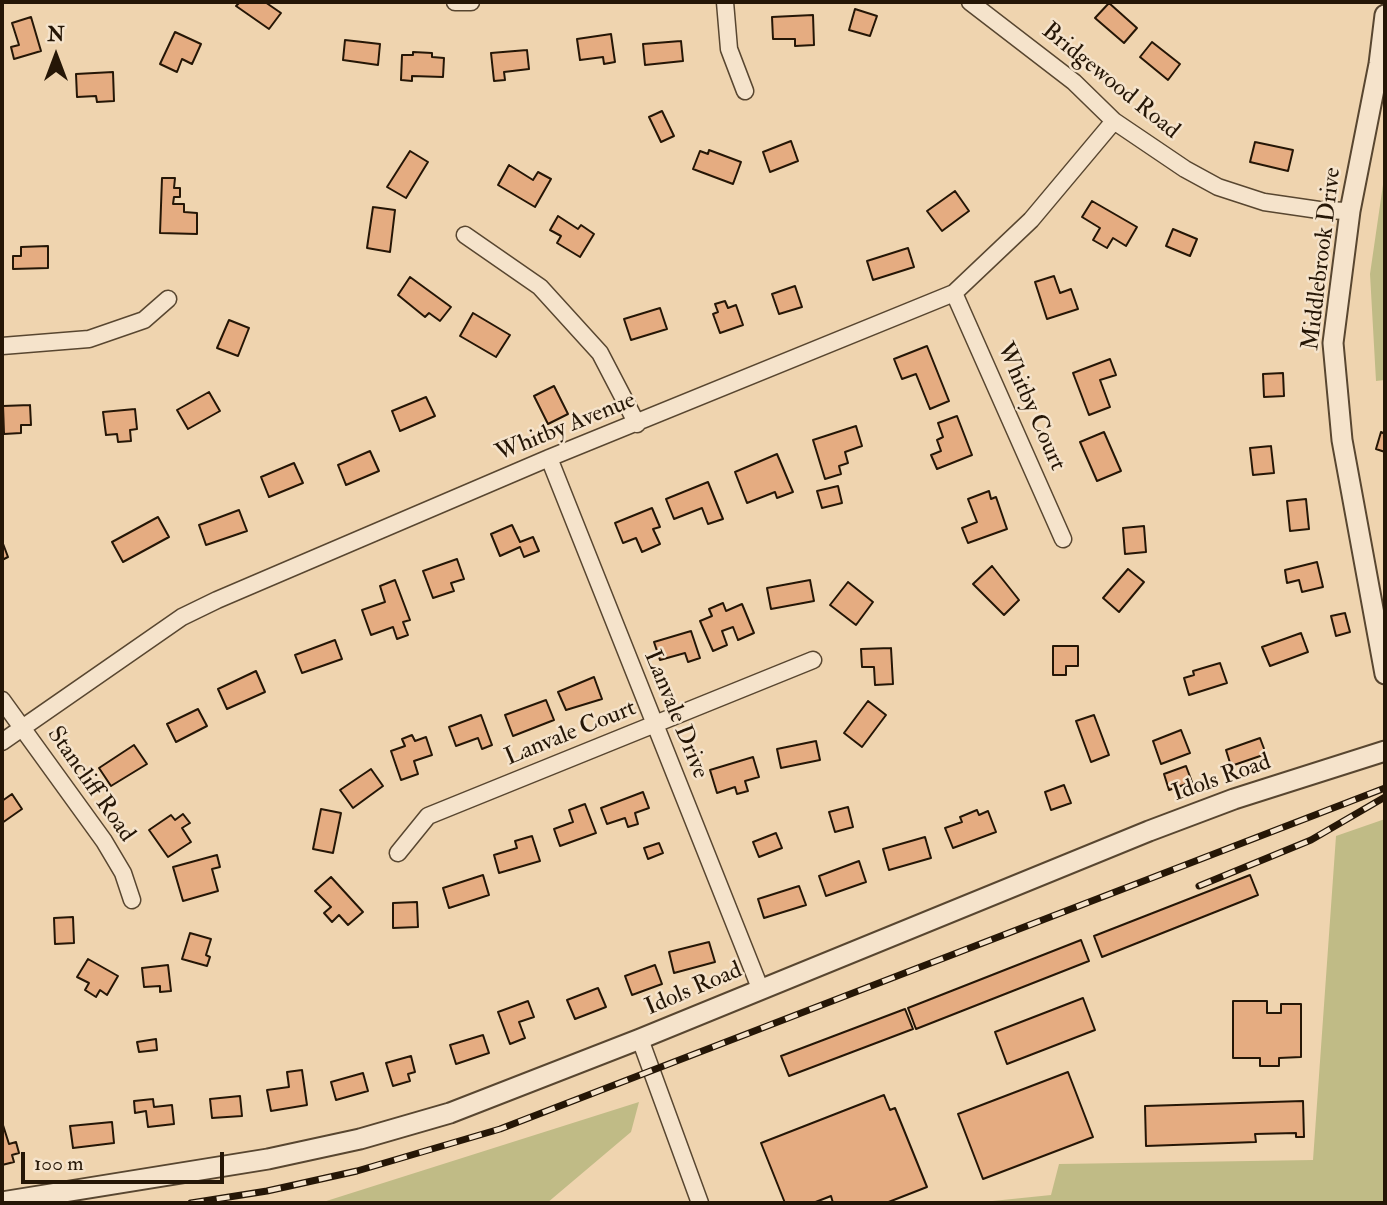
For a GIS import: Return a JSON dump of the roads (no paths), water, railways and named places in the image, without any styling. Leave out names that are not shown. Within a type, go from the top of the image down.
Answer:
[{"type":"street","points":[[455,2],[471,2]]},
{"type":"street","points":[[725,2],[729,49],[745,91]]},
{"type":"street","name":"Bridgewood Road","points":[[970,2],[1063,74],[1114,121],[1185,169],[1241,196],[1320,210],[1350,211]]},
{"type":"street","name":"Middlebrook Drive","points":[[1385,15],[1379,64],[1350,211],[1333,342],[1342,440],[1385,674]]},
{"type":"street","name":"Whitby Avenue","points":[[2,742],[182,617],[256,582],[549,458],[954,293],[1031,220],[1114,121]]},
{"type":"street","points":[[465,235],[540,288],[600,353],[637,424]]},
{"type":"street","name":"Whitby Court","points":[[954,293],[1063,539]]},
{"type":"street","points":[[2,346],[89,339],[144,320],[168,299]]},
{"type":"street","name":"Lanvale Drive","points":[[549,458],[760,988]]},
{"type":"street","name":"Lanvale Court","points":[[398,853],[428,816],[813,660]]},
{"type":"street","name":"Stancliff Road","points":[[2,701],[104,841],[122,873],[132,900]]},
{"type":"street","name":"Idols Road","points":[[2,1202],[268,1159],[360,1139],[450,1113],[640,1039],[1156,828],[1385,751]]},
{"type":"street","points":[[640,1039],[700,1203]]},
{"type":"railway","points":[[191,1203],[267,1191],[357,1171],[500,1129],[1385,788]]},
{"type":"railway","points":[[1199,886],[1311,840],[1385,797]]}]
